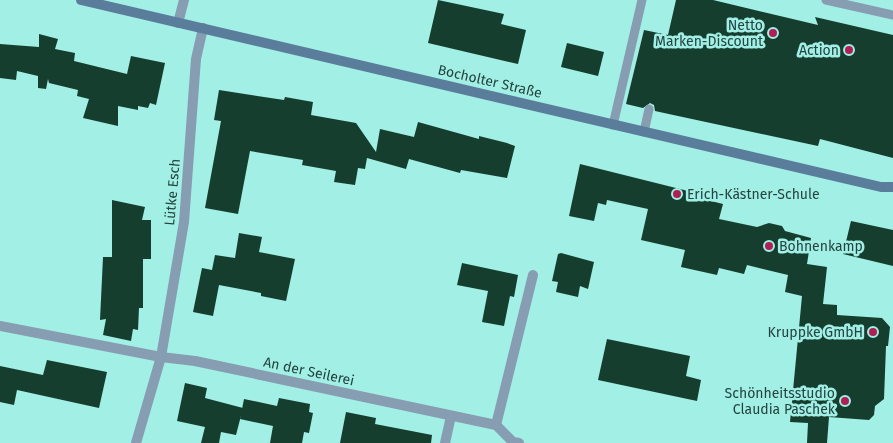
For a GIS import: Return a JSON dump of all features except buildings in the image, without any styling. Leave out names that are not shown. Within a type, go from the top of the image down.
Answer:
[{"type":"street","name":"Bocholter Straße","points":[[81,0],[881,187],[893,187]]},
{"type":"street","points":[[178,23],[184,0]]},
{"type":"street","name":"Lütke Esch","points":[[136,443],[161,357],[184,222],[196,58],[203,28]]},
{"type":"street","points":[[519,443],[513,442],[496,425],[533,275]]},
{"type":"street","points":[[0,326],[161,357]]},
{"type":"street","name":"An der Seilerei","points":[[161,357],[194,361],[496,425]]},
{"type":"street","points":[[445,443],[451,416]]},
{"type":"lane","points":[[613,125],[642,0]]},
{"type":"lane","points":[[826,0],[893,15]]},
{"type":"lane","points":[[644,132],[649,109]]},
{"type":"place","name":"Netto Marken-Discount","points":[[773,33]]},
{"type":"place","name":"Action","points":[[849,50]]},
{"type":"place","name":"Erich-Kästner-Schule","points":[[677,194]]},
{"type":"place","name":"Bohnenkamp","points":[[769,246]]},
{"type":"place","name":"Kruppke GmbH","points":[[873,332]]},
{"type":"place","name":"Schönheitsstudio Claudia Paschek","points":[[845,401]]}]
